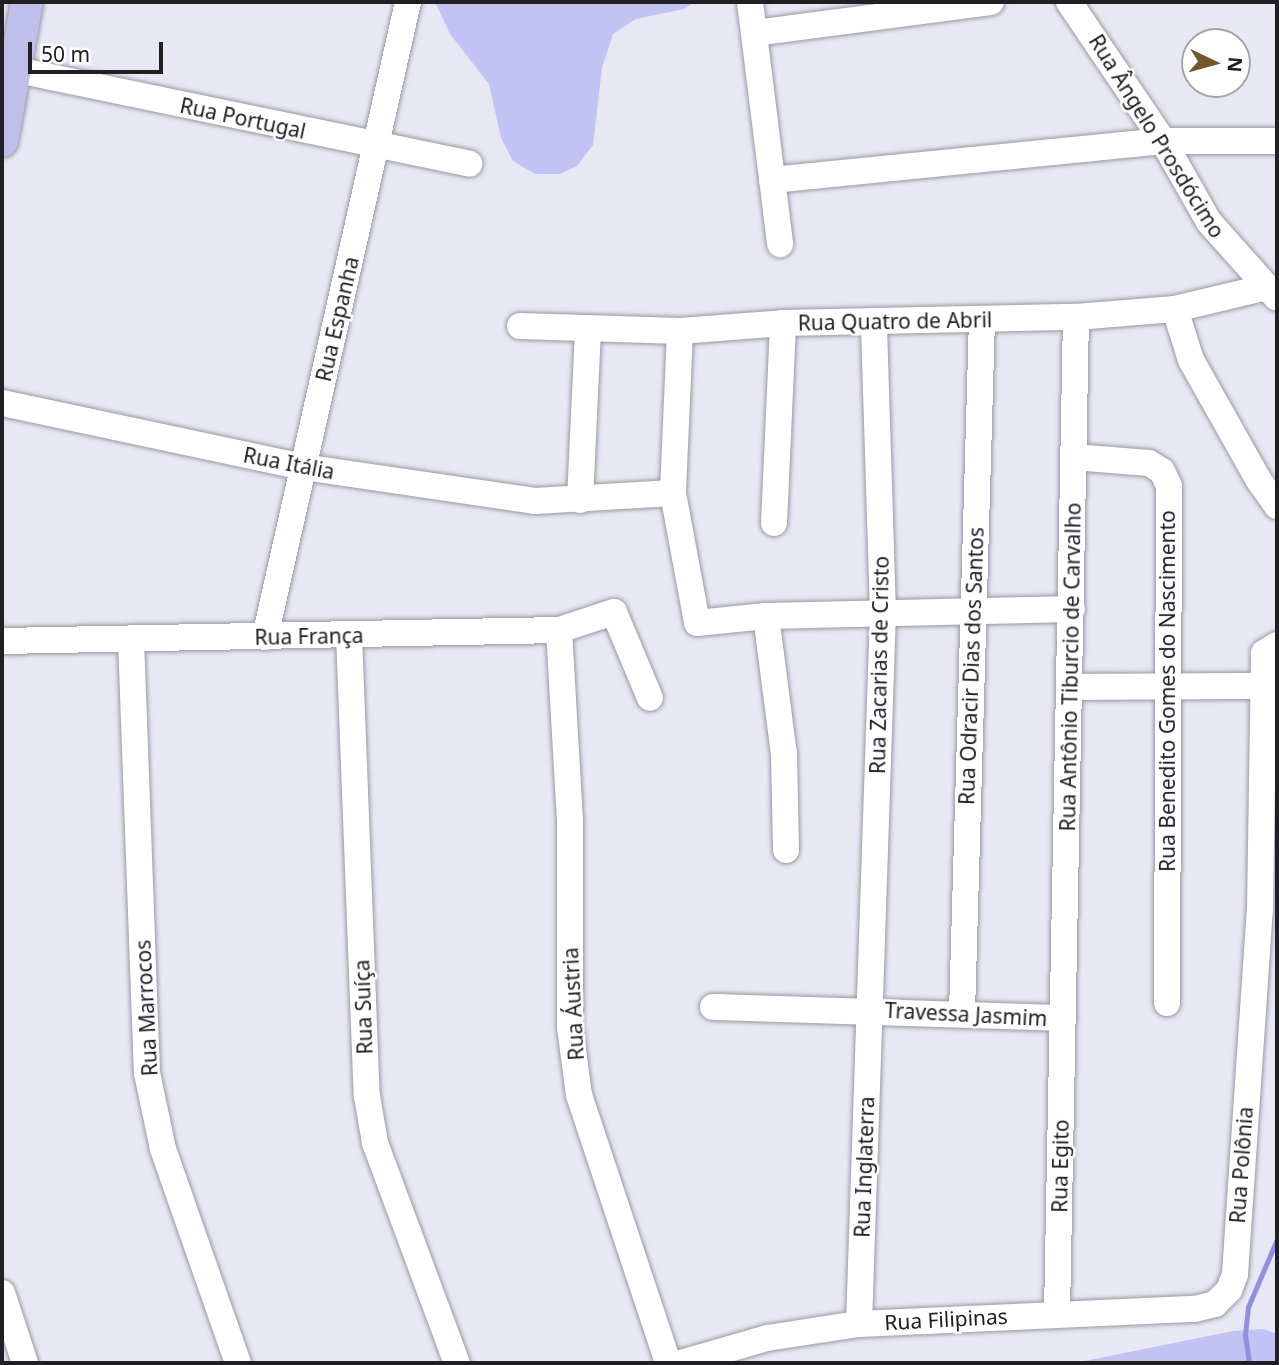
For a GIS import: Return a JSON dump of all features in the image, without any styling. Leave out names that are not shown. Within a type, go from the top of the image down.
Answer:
[{"type":"main road","points":[[2,141],[27,2]]},
{"type":"street","name":"Rua Espanha","points":[[265,637],[408,2]]},
{"type":"street","points":[[750,2],[780,244]]},
{"type":"street","points":[[755,33],[991,2]]},
{"type":"street","name":"Rua Ângelo Prosdócimo","points":[[1069,2],[1088,14],[1209,222],[1272,293]]},
{"type":"street","name":"Rua Portugal","points":[[17,69],[377,147],[469,164]]},
{"type":"street","points":[[772,180],[1163,141],[1277,141]]},
{"type":"street","name":"Rua Quatro de Abril","points":[[520,326],[680,331],[783,323],[1076,317],[1175,309],[1272,293]]},
{"type":"street","points":[[1175,309],[1191,360],[1258,479],[1277,506]]},
{"type":"street","name":"Rua Antônio Tiburcio de Carvalho","points":[[1062,1018],[1071,687],[1076,317]]},
{"type":"street","name":"Rua Odracir Dias dos Santos","points":[[962,1013],[982,319]]},
{"type":"street","name":"Rua Zacarias de Cristo","points":[[870,1010],[883,613],[874,321]]},
{"type":"street","points":[[774,523],[783,323]]},
{"type":"street","points":[[580,500],[588,328]]},
{"type":"street","points":[[680,331],[673,493],[697,623],[766,616],[1072,609]]},
{"type":"street","name":"Rua Itália","points":[[2,402],[303,467],[535,501],[673,493]]},
{"type":"street","name":"Rua Benedito Gomes do Nascimento","points":[[1074,457],[1149,463],[1161,471],[1169,486],[1166,688],[1167,1003]]},
{"type":"street","name":"Rua França","points":[[2,641],[559,630],[614,612],[650,698]]},
{"type":"street","points":[[766,616],[784,754],[786,850]]},
{"type":"street","name":"Rua Áustria","points":[[559,630],[570,820],[570,1027],[579,1095],[668,1363]]},
{"type":"street","name":"Rua Suíça","points":[[349,635],[367,1096],[375,1143],[457,1363]]},
{"type":"street","name":"Rua Marrocos","points":[[131,639],[148,1073],[163,1149],[238,1363]]},
{"type":"street","name":"Rua Polônia","points":[[1215,1304],[1228,1290],[1234,1273],[1260,910],[1270,686],[1264,653],[1277,645]]},
{"type":"street","points":[[1071,687],[1270,686]]},
{"type":"street","name":"Travessa Jasmim","points":[[713,1007],[1062,1018]]},
{"type":"street","name":"Rua Inglaterra","points":[[859,1324],[870,1010]]},
{"type":"street","name":"Rua Egito","points":[[1057,1314],[1062,1018]]},
{"type":"street","points":[[2,1293],[25,1363]]},
{"type":"street","name":"Rua Filipinas","points":[[681,1363],[767,1338],[859,1324],[1195,1309],[1215,1304]]},
{"type":"shaded area","points":[[435,2],[695,2],[684,9],[636,19],[613,34],[602,68],[593,145],[577,166],[560,174],[535,174],[513,161],[501,138],[489,84],[450,34]]},
{"type":"shaded area","points":[[1263,1329],[1277,1334],[1277,1363],[1075,1363],[1233,1331]]},
{"type":"waterway","points":[[1249,1363],[1245,1335],[1248,1307],[1277,1239]]}]
